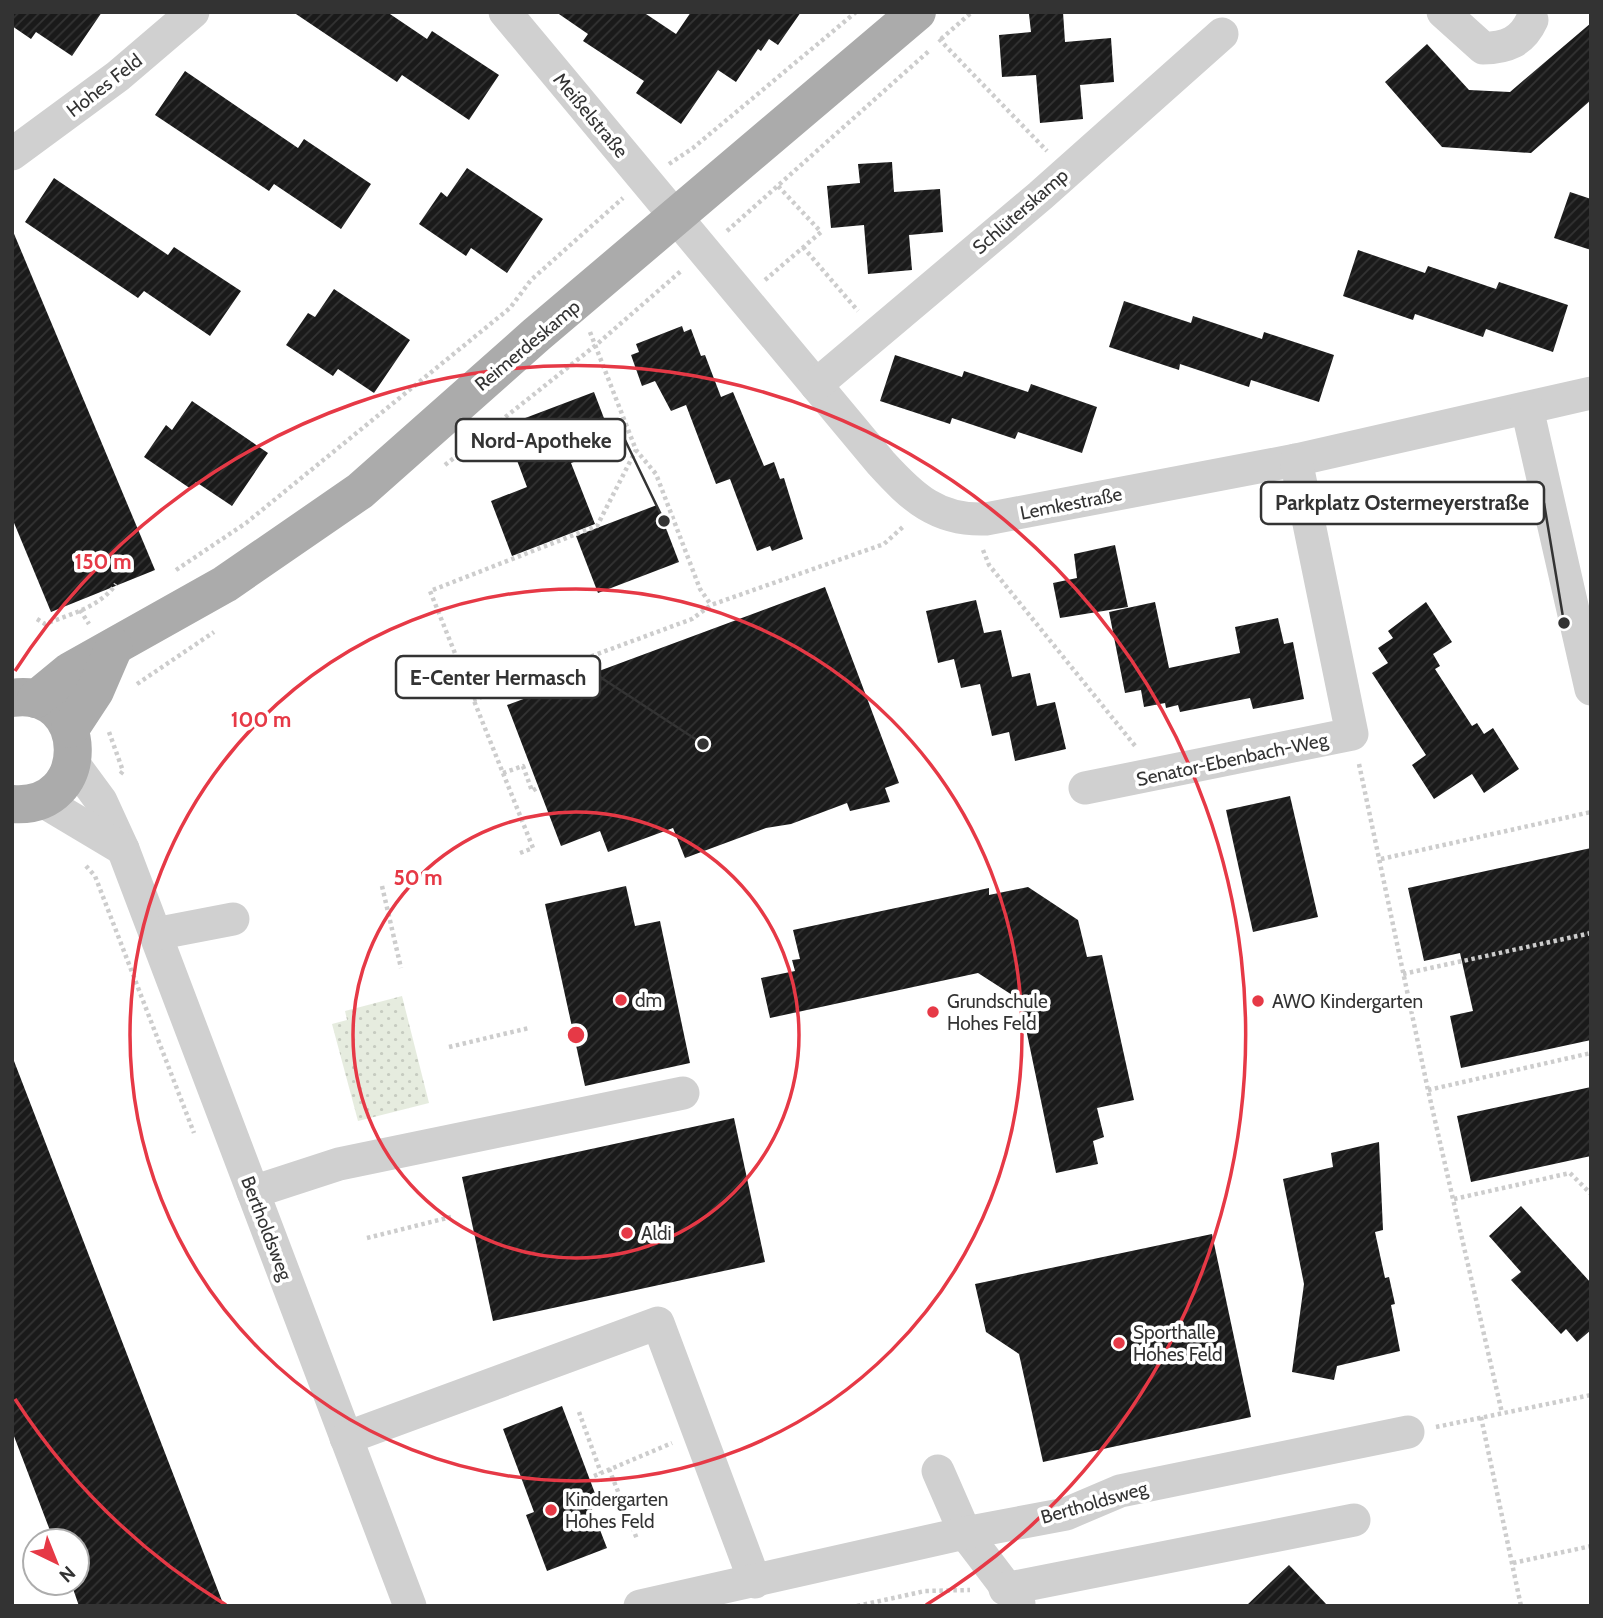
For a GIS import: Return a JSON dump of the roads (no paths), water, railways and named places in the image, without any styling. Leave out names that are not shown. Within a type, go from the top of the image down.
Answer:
[{"type":"main road","name":"Reimerdeskamp","points":[[24,699],[70,671],[97,631],[225,584],[360,491],[916,13]]},
{"type":"main road","points":[[27,802],[60,786],[71,746],[95,691],[97,631]]},
{"type":"main road","points":[[24,699],[58,712],[71,746]]},
{"type":"street","name":"Hohes Feld","points":[[12,154],[118,76],[193,12]]},
{"type":"street","name":"Meißelstraße","points":[[505,12],[677,218]]},
{"type":"street","points":[[1443,12],[1483,48],[1505,48],[1526,32],[1532,20]]},
{"type":"street","name":"Schlüterskamp","points":[[816,385],[1067,172],[1222,34]]},
{"type":"street","name":"Lemkestraße","points":[[677,218],[881,463],[925,506],[950,517],[975,520],[1296,460],[1591,393]]},
{"type":"street","points":[[1527,408],[1591,689]]},
{"type":"street","name":"Senator-Ebenbach-Weg","points":[[1085,788],[1352,734],[1296,460]]},
{"type":"street","name":"Bertholdsweg","points":[[71,746],[124,849],[410,1606]]},
{"type":"street","points":[[27,802],[124,849]]},
{"type":"street","points":[[155,934],[233,919]]},
{"type":"street","points":[[253,1192],[339,1164],[684,1093]]},
{"type":"street","points":[[346,1438],[658,1323],[755,1582]]},
{"type":"street","name":"Bertholdsweg","points":[[640,1606],[965,1533],[1066,1514],[1121,1491],[1408,1432]]},
{"type":"street","points":[[938,1471],[965,1533],[1016,1601],[1354,1521]]},
{"type":"place","name":"Nord-Apotheke","points":[[664,521]]},
{"type":"place","name":"Parkplatz Ostermeyerstraße","points":[[1564,623]]},
{"type":"place","name":"E-Center Hermasch","points":[[703,744]]},
{"type":"place","name":"dm","points":[[621,1000]]},
{"type":"place","name":"AWO Kindergarten","points":[[1258,1001]]},
{"type":"place","name":"Grundschule Hohes Feld","points":[[933,1012]]},
{"type":"place","name":"Aldi","points":[[627,1233]]},
{"type":"place","name":"Sporthalle Hohes Feld","points":[[1119,1343]]},
{"type":"place","name":"Kindergarten Hohes Feld","points":[[551,1510]]}]
